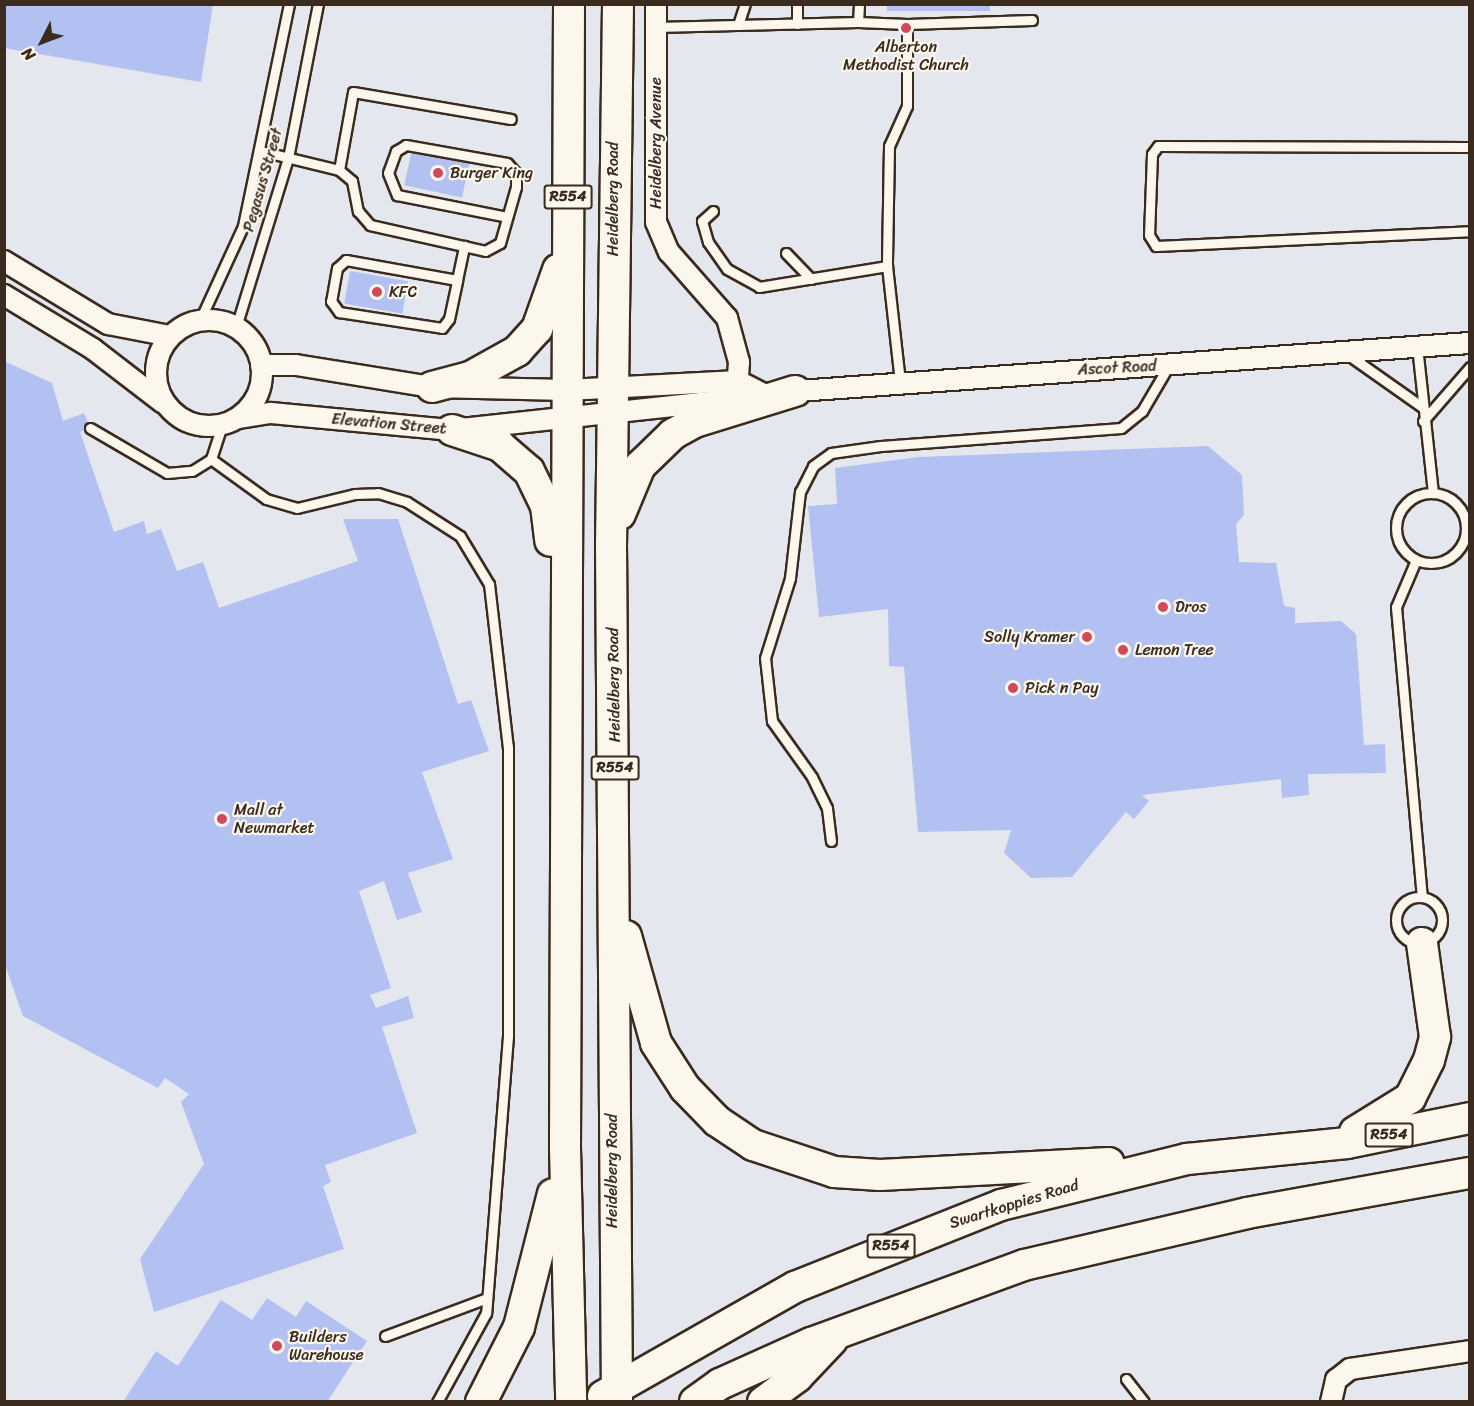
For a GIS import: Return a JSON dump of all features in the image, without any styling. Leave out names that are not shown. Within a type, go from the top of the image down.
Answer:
[{"type":"main road","name":"R554","points":[[569,4],[565,1148],[571,1401]]},
{"type":"main road","name":"Heidelberg Road","points":[[609,1396],[615,882],[611,547],[618,4]]},
{"type":"main road","points":[[432,387],[502,363],[527,341],[546,310],[568,236]]},
{"type":"main road","points":[[611,547],[628,483],[673,434],[795,391]]},
{"type":"main road","points":[[452,430],[500,446],[538,484],[546,506],[566,690]]},
{"type":"main road","points":[[615,882],[639,993],[656,1044],[685,1088],[717,1121],[753,1145],[834,1173],[880,1175],[1187,1159]]},
{"type":"main road","points":[[1307,1147],[1358,1131],[1390,1113],[1419,1082],[1435,1036],[1422,943]]},
{"type":"main road","name":"Swartkoppies Road","points":[[609,1396],[795,1287],[897,1243],[1001,1205],[1187,1159],[1307,1147],[1470,1118]]},
{"type":"main road","points":[[481,1401],[526,1306],[565,1148]]},
{"type":"main road","points":[[695,1401],[720,1384],[838,1333],[1024,1265],[1247,1213],[1470,1173]]},
{"type":"main road","points":[[763,1401],[797,1377],[838,1333]]},
{"type":"street","name":"Heidelberg Avenue","points":[[656,4],[656,222],[669,252],[727,318],[739,362],[737,390]]},
{"type":"street","points":[[4,261],[108,324],[170,336]]},
{"type":"street","name":"Elevation Street","points":[[4,295],[101,355],[188,422],[230,421],[271,413],[452,430],[566,403],[612,399]]},
{"type":"street","points":[[169,408],[156,383],[155,366],[170,336],[200,320],[236,327],[248,337],[261,366],[257,395],[230,421]]},
{"type":"street","name":"Ascot Road","points":[[737,390],[764,394],[900,381],[1347,354],[1470,343]]},
{"type":"street","name":"Elevation Street","points":[[261,366],[296,365],[432,387],[566,403]]},
{"type":"street","points":[[612,399],[737,390]]},
{"type":"street","points":[[1331,1401],[1336,1380],[1350,1369],[1470,1351]]},
{"type":"lane","name":"Pegasus Street","points":[[200,320],[243,226],[261,151],[289,4]]},
{"type":"lane","name":"Pegasus Street","points":[[236,327],[288,158],[318,4]]},
{"type":"lane","points":[[738,25],[745,4]]},
{"type":"lane","points":[[797,4],[797,24]]},
{"type":"lane","points":[[858,22],[859,4]]},
{"type":"lane","points":[[656,27],[1032,20]]},
{"type":"lane","points":[[900,381],[887,266],[890,146],[907,106],[906,24]]},
{"type":"lane","points":[[339,170],[353,92],[511,119]]},
{"type":"lane","points":[[261,151],[339,170],[352,180],[358,211],[370,225],[464,246],[494,249],[507,217],[516,173],[507,163],[420,145],[396,151],[388,173],[397,195],[507,217]]},
{"type":"lane","points":[[1470,147],[1158,146],[1152,154],[1149,235],[1156,246],[1470,231]]},
{"type":"lane","points":[[713,211],[702,221],[708,242],[738,277],[759,287],[887,266]]},
{"type":"lane","points":[[457,280],[346,260],[337,268],[331,301],[339,312],[442,328],[449,319],[464,246]]},
{"type":"lane","points":[[786,253],[811,279]]},
{"type":"lane","points":[[1417,346],[1423,421],[1433,493]]},
{"type":"lane","points":[[1347,354],[1422,407]]},
{"type":"lane","points":[[831,841],[827,808],[812,777],[772,721],[765,658],[790,579],[800,492],[813,466],[831,453],[880,446],[1121,428],[1142,411],[1169,365]]},
{"type":"lane","points":[[1423,421],[1470,367]]},
{"type":"lane","points":[[90,428],[167,473],[192,471],[211,459],[230,421]]},
{"type":"lane","points":[[211,459],[266,499],[297,508],[356,494],[378,493],[407,502],[460,536],[489,584],[508,747],[508,1036],[486,1313],[437,1401]]},
{"type":"lane","points":[[1433,493],[1454,502],[1467,518],[1466,535],[1454,555],[1440,563],[1416,560],[1396,539],[1397,516],[1411,498],[1433,493]]},
{"type":"lane","points":[[1416,560],[1396,607],[1422,897]]},
{"type":"lane","points":[[1422,897],[1434,902],[1442,920],[1434,937],[1422,943],[1406,939],[1396,921],[1404,903],[1422,897]]},
{"type":"lane","points":[[385,1336],[487,1299]]},
{"type":"lane","points":[[1126,1380],[1144,1401]]},
{"type":"building","points":[[4,4],[213,4],[201,82],[4,48]]},
{"type":"building","points":[[887,4],[990,4],[990,11],[887,11]]},
{"type":"building","name":"Burger King","points":[[412,149],[470,161],[462,197],[404,185]]},
{"type":"building","name":"KFC","points":[[350,271],[408,281],[402,314],[344,303]]},
{"type":"building","name":"Mall at Newmarket","points":[[4,361],[52,383],[63,421],[84,413],[90,428],[80,432],[114,532],[144,521],[147,534],[161,529],[177,571],[203,562],[219,608],[358,561],[343,519],[398,519],[458,704],[471,700],[489,751],[422,772],[453,859],[408,873],[422,912],[397,920],[384,881],[359,891],[391,988],[370,995],[376,1008],[408,996],[414,1018],[382,1027],[417,1133],[325,1165],[331,1182],[323,1186],[344,1249],[154,1312],[140,1259],[204,1164],[181,1102],[189,1094],[165,1078],[158,1088],[23,1016],[4,962]]},
{"type":"building","name":"Lemon Tree","points":[[1208,446],[1242,475],[1244,515],[1236,524],[1239,562],[1276,563],[1284,606],[1295,608],[1295,623],[1341,621],[1356,634],[1364,745],[1385,744],[1386,773],[1308,774],[1309,795],[1282,798],[1281,779],[1142,795],[1149,801],[1134,819],[1126,812],[1072,877],[1031,878],[1004,853],[1011,830],[918,832],[904,667],[889,666],[888,609],[819,617],[808,506],[837,504],[835,468],[918,457]]},
{"type":"building","name":"Builders Warehouse","points":[[267,1298],[296,1317],[306,1301],[367,1341],[327,1402],[123,1402],[156,1351],[178,1366],[221,1300],[252,1320]]},
{"type":"place","name":"Alberton Methodist Church","points":[[906,28]]},
{"type":"place","name":"Burger King","points":[[438,173]]},
{"type":"place","name":"KFC","points":[[377,292]]},
{"type":"place","name":"Dros","points":[[1163,607]]},
{"type":"place","name":"Solly Kramer","points":[[1087,637]]},
{"type":"place","name":"Lemon Tree","points":[[1123,650]]},
{"type":"place","name":"Pick n Pay","points":[[1013,688]]},
{"type":"place","name":"Mall at Newmarket","points":[[222,819]]},
{"type":"place","name":"Builders Warehouse","points":[[277,1346]]}]
